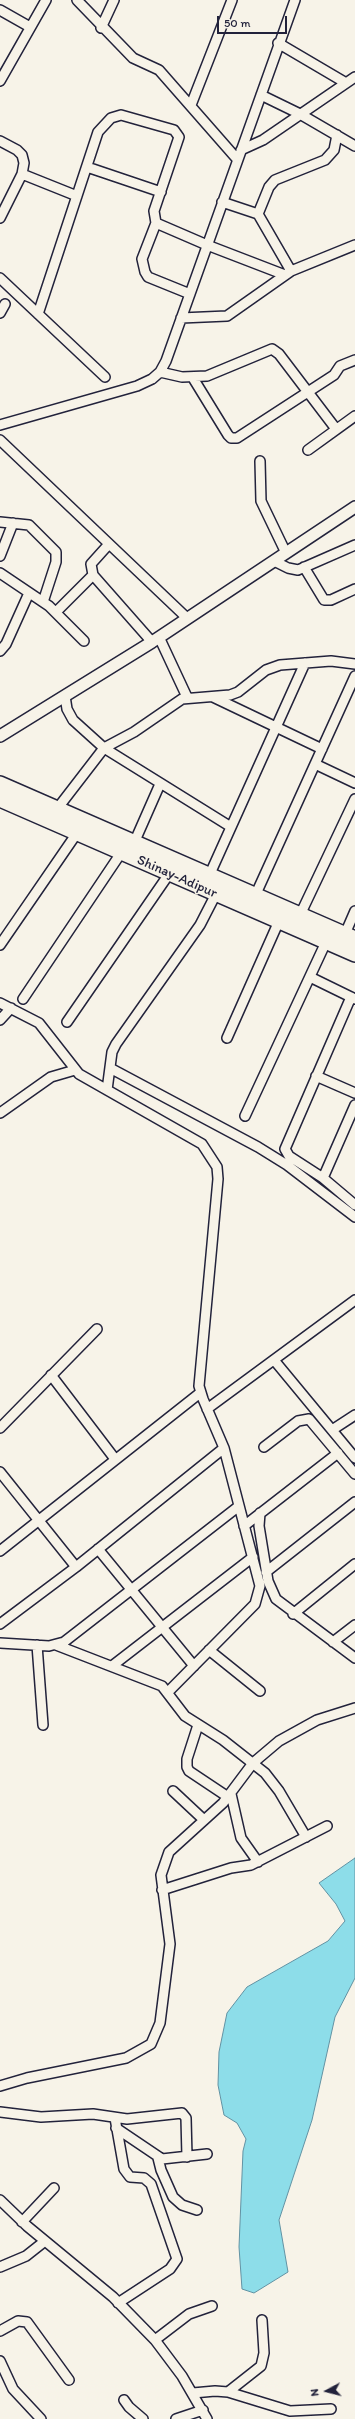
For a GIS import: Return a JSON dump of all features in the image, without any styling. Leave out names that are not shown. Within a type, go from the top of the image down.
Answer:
[{"type":"main road","name":"Shinay-Adipur","points":[[0,784],[134,843],[216,884],[279,921],[355,954]]},
{"type":"main road","name":"Shinay-Adipur","points":[[0,799],[169,874],[216,884],[255,896],[350,936]]},
{"type":"street","points":[[0,81],[46,0]]},
{"type":"street","points":[[77,0],[102,28],[133,58],[159,70],[239,154]]},
{"type":"street","points":[[102,28],[114,0]]},
{"type":"street","points":[[191,105],[232,0]]},
{"type":"street","points":[[0,425],[137,386],[152,379],[160,372],[190,294],[278,43],[295,0]]},
{"type":"street","points":[[0,10],[30,27]]},
{"type":"street","points":[[278,43],[346,83]]},
{"type":"street","points":[[239,154],[263,140],[355,77]]},
{"type":"street","points":[[261,95],[300,114],[355,146]]},
{"type":"street","points":[[38,314],[98,132],[111,118],[122,115],[174,130],[178,133],[179,143],[154,211],[156,223],[142,259],[142,266],[148,277],[190,294]]},
{"type":"street","points":[[258,214],[269,187],[275,180],[331,156],[337,135]]},
{"type":"street","points":[[0,141],[22,155],[22,174],[0,218]]},
{"type":"street","points":[[87,167],[161,192]]},
{"type":"street","points":[[22,174],[77,196]]},
{"type":"street","points":[[222,202],[258,214],[288,273]]},
{"type":"street","points":[[156,223],[207,245],[288,273]]},
{"type":"street","points":[[181,318],[226,316],[288,273],[355,244]]},
{"type":"street","points":[[0,278],[106,377]]},
{"type":"street","points":[[0,313],[5,304]]},
{"type":"street","points":[[160,372],[193,378],[207,376],[272,349],[280,354],[336,429]]},
{"type":"street","points":[[193,378],[231,438],[236,438],[334,375],[340,366],[355,360]]},
{"type":"street","points":[[308,450],[355,416]]},
{"type":"street","points":[[0,440],[186,618]]},
{"type":"street","points":[[260,461],[261,501],[286,553]]},
{"type":"street","points":[[0,736],[155,639],[355,507]]},
{"type":"street","points":[[0,522],[29,524],[56,552],[56,562],[43,602]]},
{"type":"street","points":[[0,556],[13,523]]},
{"type":"street","points":[[109,544],[91,564],[93,575],[155,639],[187,697]]},
{"type":"street","points":[[274,561],[294,570],[304,568],[355,545]]},
{"type":"street","points":[[304,568],[324,600],[331,600],[355,589]]},
{"type":"street","points":[[0,573],[56,612],[84,641]]},
{"type":"street","points":[[56,612],[93,575]]},
{"type":"street","points":[[0,650],[6,644],[29,593]]},
{"type":"street","points":[[57,809],[104,748],[134,732],[176,702],[187,697],[230,695],[238,692],[271,667],[331,661],[355,664]]},
{"type":"street","points":[[107,1090],[112,1052],[116,1044],[200,925],[216,884],[231,827],[305,663]]},
{"type":"street","points":[[255,896],[355,676]]},
{"type":"street","points":[[65,696],[67,708],[73,720],[104,748],[231,827]]},
{"type":"street","points":[[212,696],[322,749]]},
{"type":"street","points":[[315,764],[355,782]]},
{"type":"street","points":[[134,843],[160,784]]},
{"type":"street","points":[[300,915],[355,799]]},
{"type":"street","points":[[0,945],[77,833]]},
{"type":"street","points":[[23,999],[121,853]]},
{"type":"street","points":[[67,1022],[169,874]]},
{"type":"street","points":[[350,936],[355,911]]},
{"type":"street","points":[[227,1038],[279,921]]},
{"type":"street","points":[[245,1116],[326,942]]},
{"type":"street","points":[[310,977],[353,998],[316,1076],[285,1149],[290,1156],[323,1178],[355,1204]]},
{"type":"street","points":[[0,1003],[39,1023],[75,1070],[202,1144],[217,1167],[218,1178],[199,1378],[200,1393],[224,1448],[260,1586],[256,1600],[168,1692]]},
{"type":"street","points":[[0,1020],[11,1008]]},
{"type":"street","points":[[110,1068],[258,1146],[287,1165],[355,1217]]},
{"type":"street","points":[[0,1113],[50,1077],[75,1070]]},
{"type":"street","points":[[316,1076],[355,1093]]},
{"type":"street","points":[[323,1178],[355,1105]]},
{"type":"street","points":[[207,1409],[355,1300]]},
{"type":"street","points":[[0,1428],[97,1329]]},
{"type":"street","points":[[274,1360],[355,1458]]},
{"type":"street","points":[[51,1376],[115,1460]]},
{"type":"street","points":[[0,1551],[200,1393]]},
{"type":"street","points":[[332,1430],[355,1416]]},
{"type":"street","points":[[264,1447],[304,1418],[315,1424],[355,1474]]},
{"type":"street","points":[[0,1624],[98,1549],[224,1448]]},
{"type":"street","points":[[244,1526],[338,1453]]},
{"type":"street","points":[[0,1472],[76,1566]]},
{"type":"street","points":[[266,1572],[355,1502]]},
{"type":"street","points":[[0,1643],[56,1645],[64,1642],[239,1506]]},
{"type":"street","points":[[260,1513],[259,1526],[266,1572],[271,1591],[276,1599],[293,1614],[355,1658]]},
{"type":"street","points":[[98,1549],[194,1666]]},
{"type":"street","points":[[112,1666],[253,1557]]},
{"type":"street","points":[[293,1614],[355,1564]]},
{"type":"street","points":[[333,1642],[355,1625]]},
{"type":"street","points":[[37,1645],[43,1725]]},
{"type":"street","points":[[56,1645],[154,1682],[168,1692],[178,1709],[265,1773],[279,1791],[306,1837]]},
{"type":"street","points":[[209,1650],[260,1691]]},
{"type":"street","points":[[0,2086],[27,2078],[126,2058],[151,2044],[160,2023],[170,1944],[161,1875],[169,1852],[230,1795],[253,1763],[279,1741],[329,1714],[355,1708]]},
{"type":"street","points":[[198,1725],[186,1759],[187,1767],[189,1771],[230,1795],[241,1838],[258,1862]]},
{"type":"street","points":[[173,1791],[204,1820]]},
{"type":"street","points":[[162,1890],[231,1868],[251,1866],[327,1826]]},
{"type":"street","points":[[0,2112],[41,2117],[85,2113],[115,2118],[136,2119],[182,2113],[186,2118],[187,2156]]},
{"type":"street","points":[[115,2118],[124,2169],[130,2178],[144,2178],[151,2184],[176,2252],[177,2259],[170,2269],[118,2303]]},
{"type":"street","points":[[116,2128],[158,2158],[168,2159],[207,2154]]},
{"type":"street","points":[[158,2158],[161,2170],[173,2197],[182,2205],[197,2210]]},
{"type":"street","points":[[22,2222],[54,2188]]},
{"type":"street","points":[[0,2200],[22,2222],[118,2303],[156,2342],[170,2359],[193,2393],[207,2419]]},
{"type":"street","points":[[0,2267],[26,2256],[45,2241]]},
{"type":"street","points":[[156,2342],[189,2314],[212,2306]]},
{"type":"street","points":[[228,2392],[261,2366],[264,2353],[262,2320]]},
{"type":"street","points":[[0,2330],[18,2321],[27,2322],[69,2380]]},
{"type":"street","points":[[0,2361],[13,2389],[41,2419]]},
{"type":"street","points":[[193,2393],[228,2392],[290,2411],[331,2409]]},
{"type":"street","points":[[124,2400],[128,2407],[142,2419]]},
{"type":"street","points":[[176,2419],[203,2410]]},
{"type":"water","points":[[355,1858],[355,1978],[335,2017],[312,2120],[279,2220],[288,2272],[254,2293],[242,2289],[239,2247],[243,2151],[246,2139],[237,2123],[224,2115],[218,2085],[219,2052],[227,2013],[247,1987],[328,1941],[345,1921],[336,1904],[319,1883]]}]
